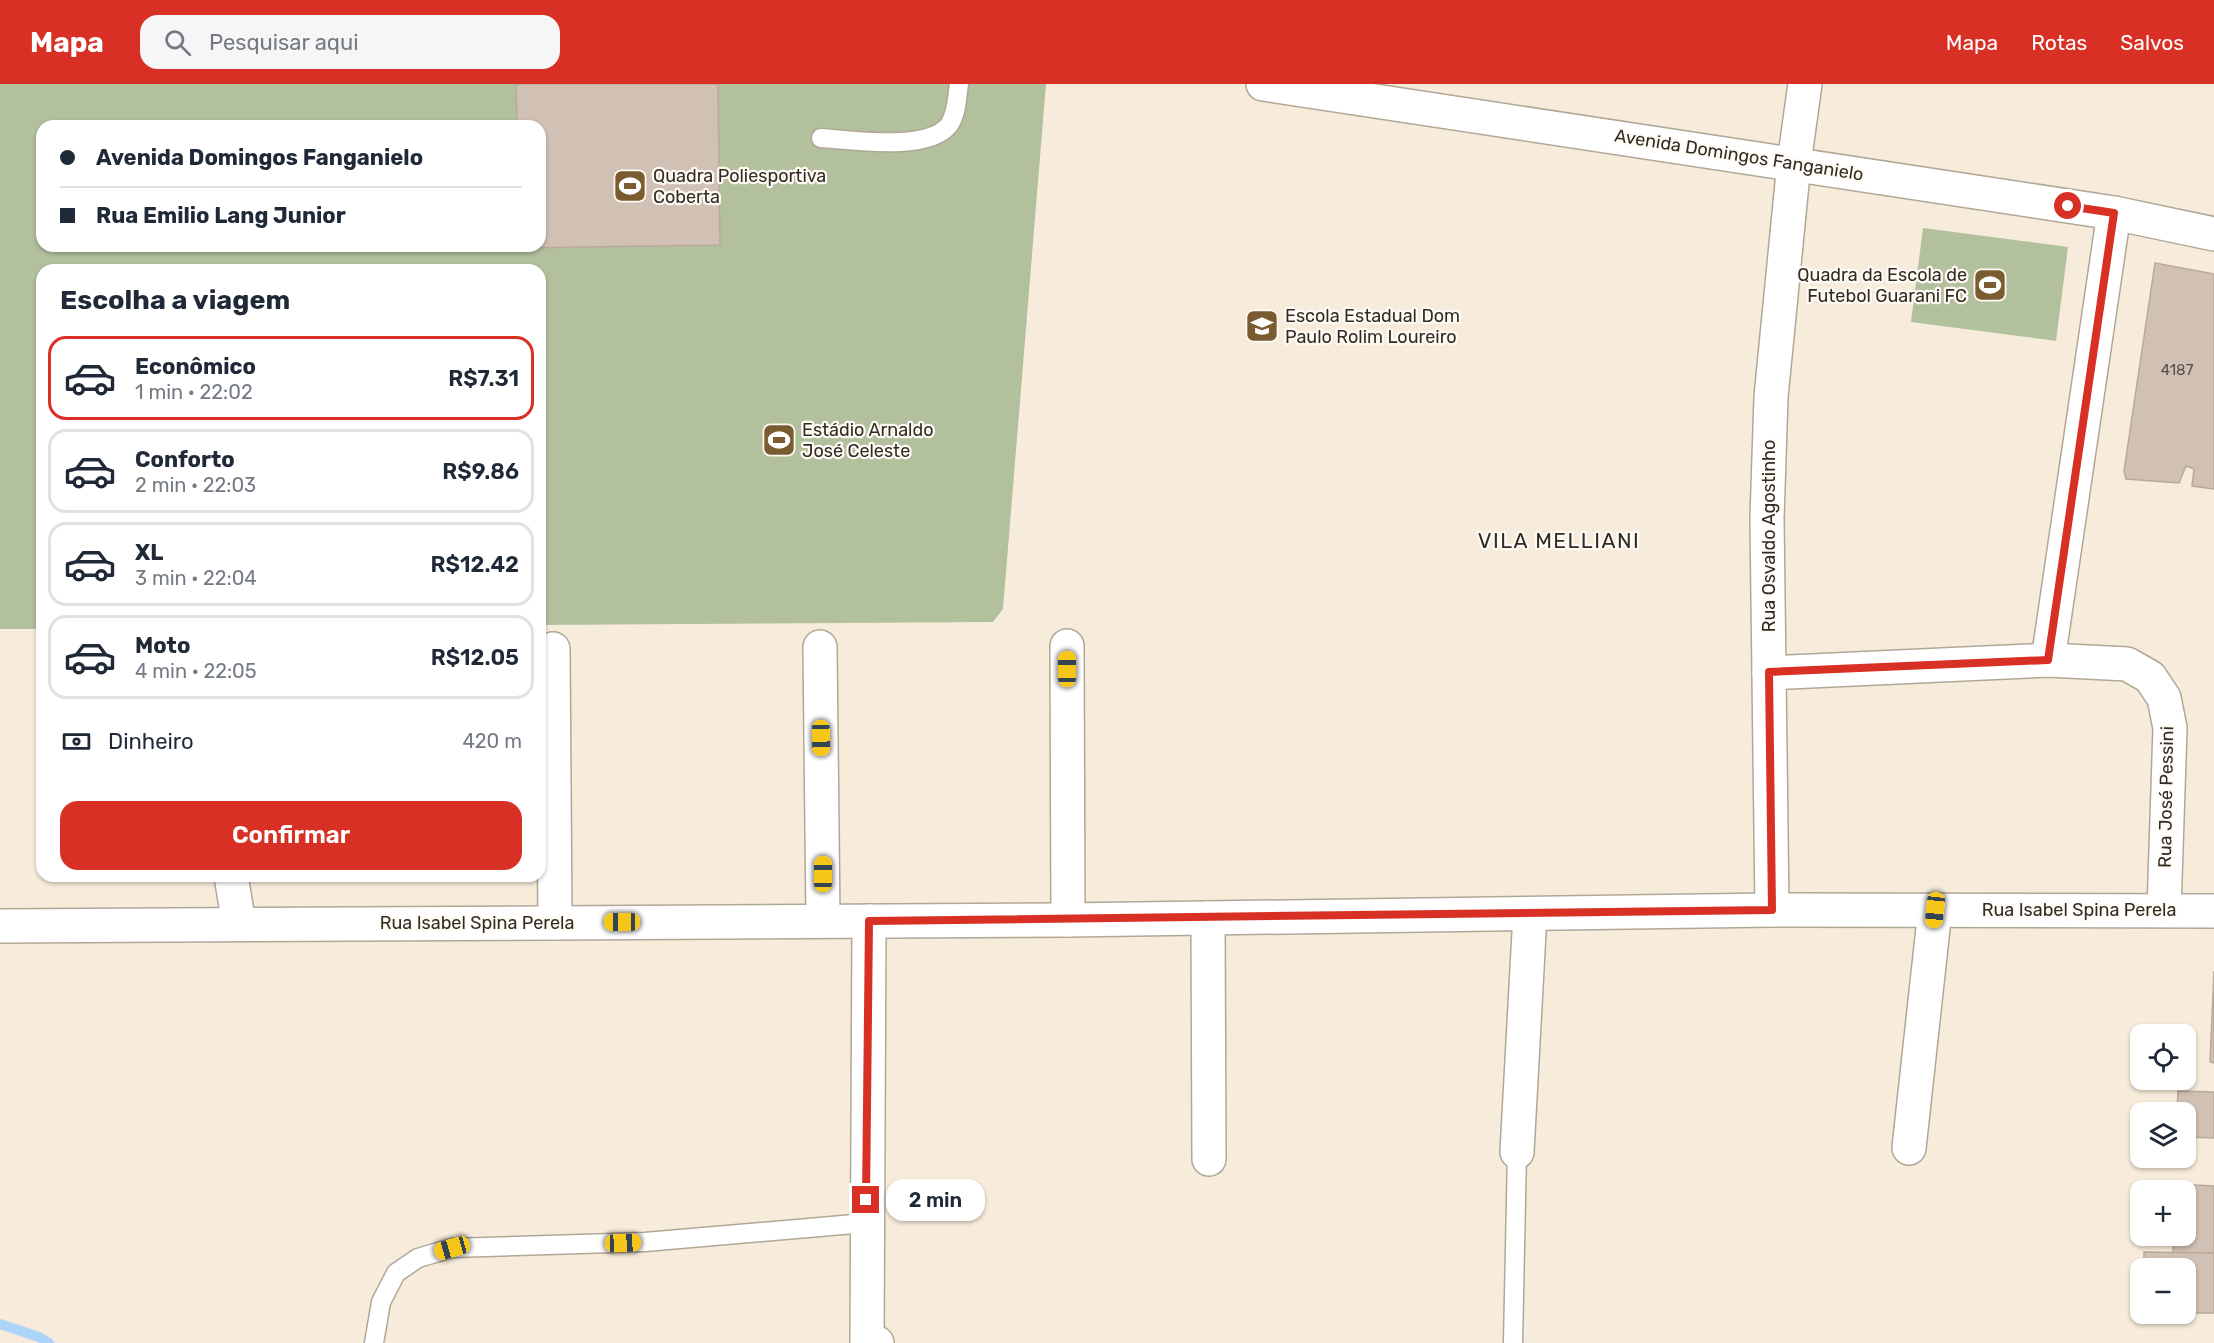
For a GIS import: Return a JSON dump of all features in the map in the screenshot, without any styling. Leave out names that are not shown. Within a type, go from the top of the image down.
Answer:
[{"type":"street","name":"Avenida Domingos Fanganielo","points":[[1263,84],[2114,213],[2214,234]]},
{"type":"street","name":"Rua Osvaldo Agostinho","points":[[1772,910],[1767,518],[1771,397],[1794,163],[1805,84]]},
{"type":"street","points":[[2048,660],[2114,213]]},
{"type":"street","points":[[1067,646],[1068,920]]},
{"type":"street","points":[[820,647],[823,920]]},
{"type":"street","points":[[553,649],[555,923]]},
{"type":"street","name":"Rua José Pessini","points":[[1769,672],[2048,660],[2127,664],[2150,677],[2164,698],[2170,728],[2164,910]]},
{"type":"street","points":[[232,882],[239,924]]},
{"type":"street","name":"Rua Isabel Spina Perela","points":[[0,926],[1068,920],[1772,910],[2214,911]]},
{"type":"street","points":[[1909,1148],[1935,910]]},
{"type":"street","points":[[1517,1152],[1530,915]]},
{"type":"street","points":[[1208,918],[1209,1159]]},
{"type":"street","points":[[869,921],[867,1343],[877,1343]]},
{"type":"lane","points":[[821,138],[901,142],[937,135],[949,125],[959,84]]},
{"type":"lane","points":[[1513,1343],[1517,1152]]},
{"type":"lane","points":[[375,1343],[381,1302],[396,1273],[418,1258],[452,1248],[645,1242],[866,1223]]},
{"type":"green space","name":"Estádio Arnaldo José Celeste","points":[[0,84],[1046,84],[1003,609],[993,622],[546,625],[546,264],[36,264],[36,629],[0,629]]},
{"type":"green space","name":"Quadra da Escola de Futebol Guarani FC","points":[[1923,228],[2068,247],[2056,341],[1911,322]]},
{"type":"building","name":"Quadra Poliesportiva Coberta","points":[[516,84],[718,84],[720,245],[546,248],[546,120],[517,120]]},
{"type":"building","points":[[2155,263],[2214,274],[2214,489],[2192,486],[2194,469],[2186,466],[2179,483],[2126,479],[2124,471]]},
{"type":"building","points":[[2214,971],[2214,1063],[2210,1062]]},
{"type":"building","points":[[2178,1091],[2214,1092],[2214,1138],[2196,1137],[2196,1102],[2178,1102]]},
{"type":"building","points":[[2196,1185],[2214,1186],[2214,1253],[2173,1253],[2173,1246],[2196,1246]]},
{"type":"building","points":[[2144,1252],[2214,1253],[2214,1313],[2196,1313],[2196,1258],[2144,1258]]},
{"type":"waterway","points":[[0,1324],[39,1337],[49,1343]]},
{"type":"place","name":"Quadra Poliesportiva Coberta","points":[[630,186]]},
{"type":"place","name":"Quadra da Escola de Futebol Guarani FC","points":[[1990,285]]},
{"type":"place","name":"Escola Estadual Dom Paulo Rolim Loureiro","points":[[1262,326]]},
{"type":"place","name":"Estádio Arnaldo José Celeste","points":[[779,440]]},
{"type":"district","name":"VILA MELLIANI","points":[[1559,541]]},
{"type":"route","points":[[866,1200],[869,921],[1530,915],[1772,910],[1769,672],[2048,660],[2114,213],[2068,206]]}]
